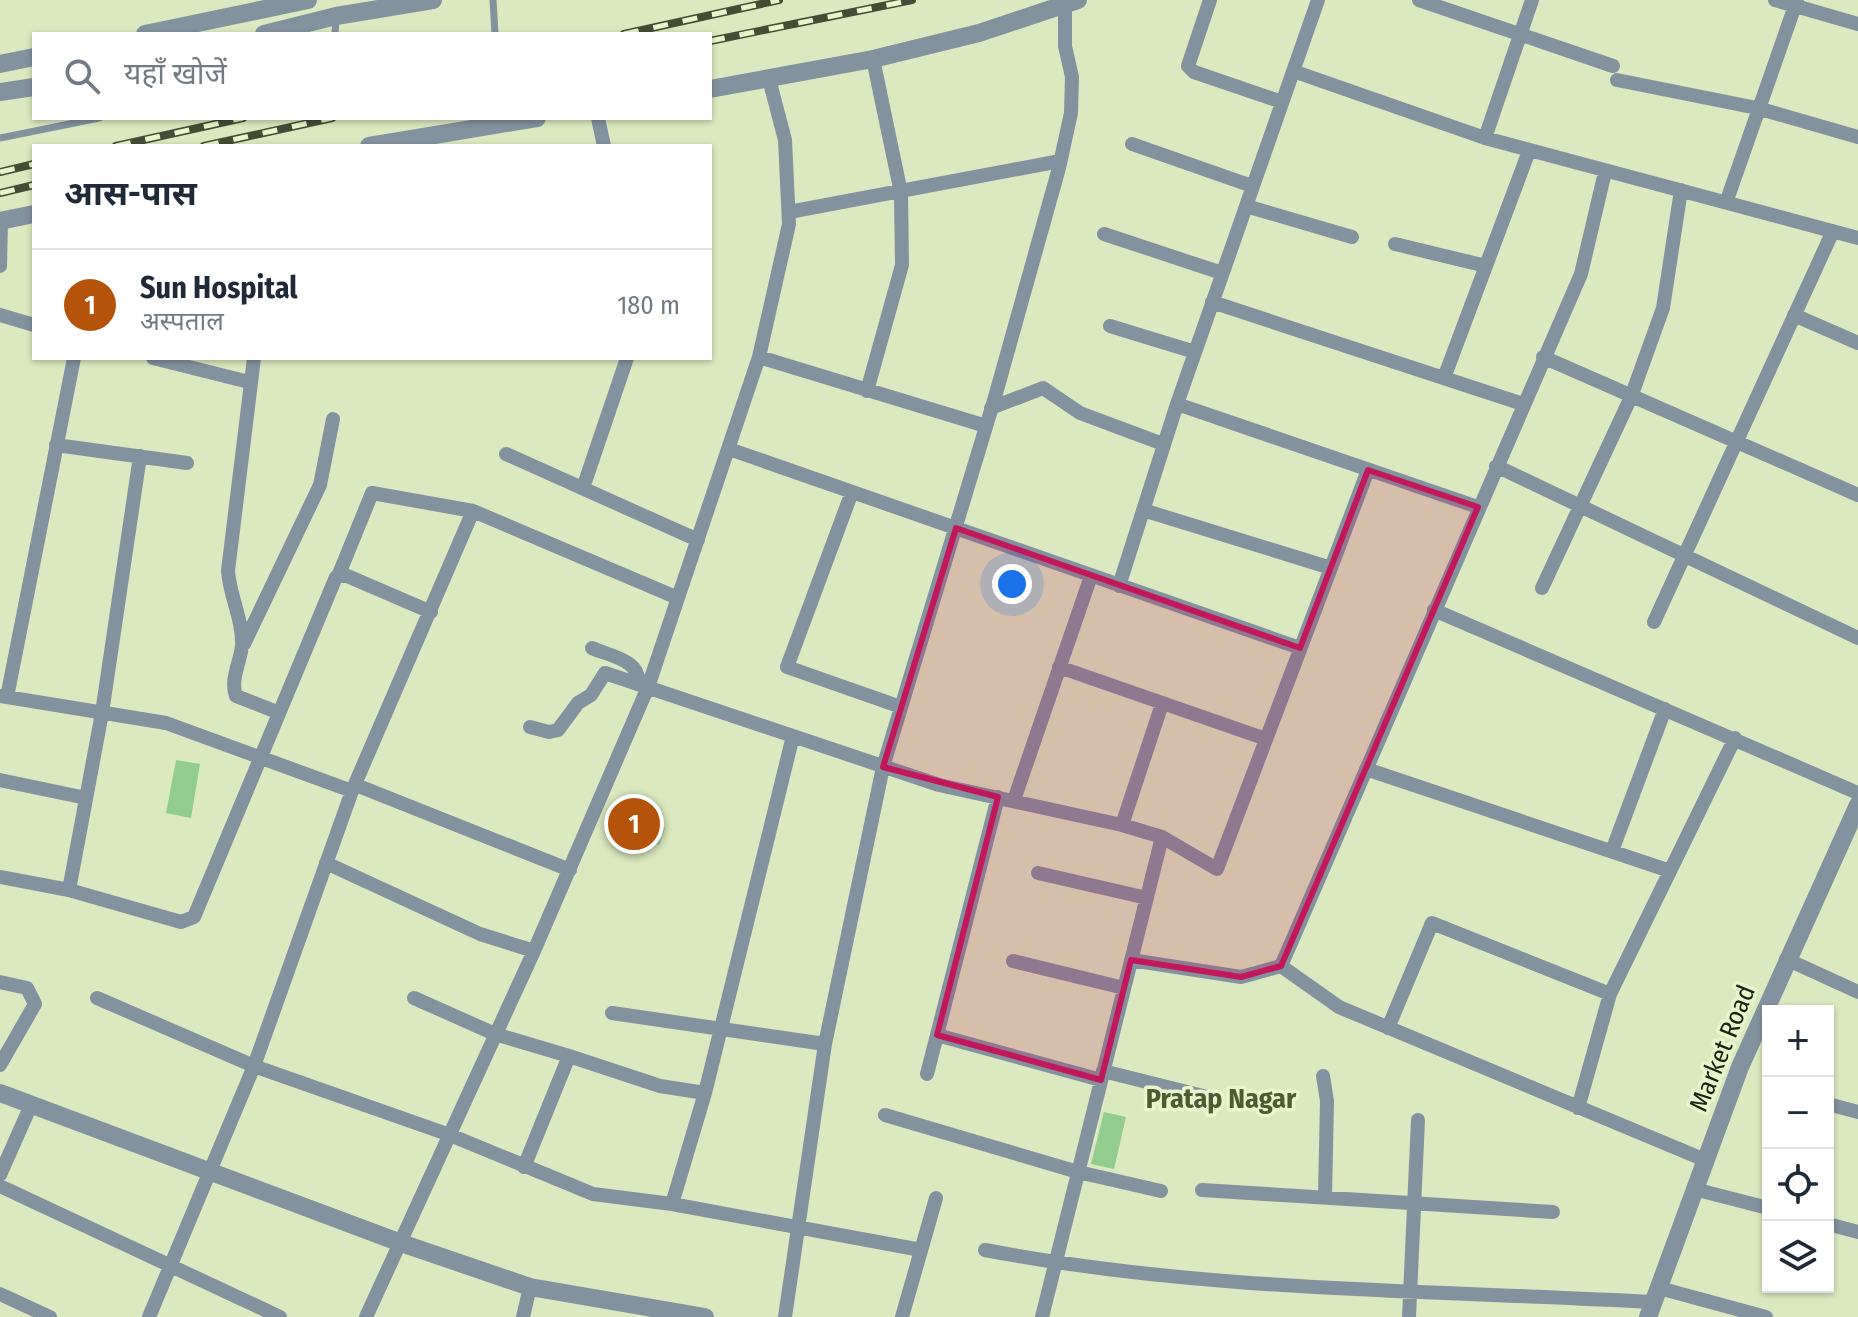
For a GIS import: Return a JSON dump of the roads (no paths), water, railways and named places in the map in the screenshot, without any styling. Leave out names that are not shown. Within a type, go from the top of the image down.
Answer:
[{"type":"street","points":[[155,32],[308,0]]},
{"type":"street","points":[[280,32],[336,25],[433,0]]},
{"type":"street","points":[[1210,0],[1188,66],[1194,72],[1282,102]]},
{"type":"street","points":[[1119,586],[1163,444],[1318,0]]},
{"type":"street","points":[[1422,0],[1521,32],[1615,73],[1858,137]]},
{"type":"street","points":[[1485,138],[1532,0]]},
{"type":"street","points":[[1775,0],[1796,3],[1858,24]]},
{"type":"street","points":[[712,89],[873,59],[979,33],[1072,3],[1065,46],[1072,77],[1071,113],[986,426],[883,767],[825,1044],[785,1317]]},
{"type":"street","points":[[1727,200],[1796,3]]},
{"type":"street","points":[[0,64],[32,57]]},
{"type":"street","points":[[867,391],[902,265],[901,193],[873,59]]},
{"type":"street","points":[[1293,71],[1485,138],[1605,172],[1727,200],[1858,238]]},
{"type":"street","points":[[366,1317],[570,870],[678,598],[759,357],[789,212],[785,140],[769,79]]},
{"type":"street","points":[[0,92],[32,87]]},
{"type":"street","points":[[382,144],[526,120]]},
{"type":"street","points":[[598,120],[604,144]]},
{"type":"street","points":[[1132,144],[1252,186]]},
{"type":"street","points":[[1444,378],[1529,151]]},
{"type":"street","points":[[789,212],[1060,161]]},
{"type":"street","points":[[1281,966],[1581,274],[1605,172]]},
{"type":"street","points":[[1542,588],[1631,397],[1663,308],[1681,190]]},
{"type":"street","points":[[1246,206],[1352,237]]},
{"type":"street","points":[[0,266],[0,221],[32,214]]},
{"type":"street","points":[[1654,622],[1833,231]]},
{"type":"street","points":[[1104,234],[1222,273]]},
{"type":"street","points":[[1395,244],[1486,266]]},
{"type":"street","points":[[1212,302],[1523,404]]},
{"type":"street","points":[[0,315],[32,324]]},
{"type":"street","points":[[1794,315],[1858,343]]},
{"type":"street","points":[[1110,326],[1195,352]]},
{"type":"street","points":[[759,357],[986,426]]},
{"type":"street","points":[[1543,357],[1735,444],[1858,495]]},
{"type":"street","points":[[74,360],[3,696],[166,723],[354,788],[570,870]]},
{"type":"street","points":[[161,360],[249,382]]},
{"type":"street","points":[[242,647],[241,619],[230,596],[228,571],[254,360]]},
{"type":"street","points":[[583,488],[626,360]]},
{"type":"street","points":[[991,408],[1043,388],[1080,413],[1163,444]]},
{"type":"street","points":[[1177,404],[1478,507]]},
{"type":"street","points":[[277,712],[236,696],[233,688],[242,647],[320,485],[333,419]]},
{"type":"street","points":[[56,445],[187,463]]},
{"type":"street","points":[[729,449],[1300,648]]},
{"type":"street","points":[[506,454],[698,540]]},
{"type":"street","points":[[69,890],[102,713],[140,456]]},
{"type":"street","points":[[1496,466],[1858,638]]},
{"type":"street","points":[[530,727],[549,732],[558,730],[578,703],[591,695],[605,673],[939,785],[1122,825],[1162,837],[1217,869],[1368,470]]},
{"type":"street","points":[[852,492],[787,667],[901,707]]},
{"type":"street","points":[[0,877],[69,890],[181,922],[194,917],[258,757],[372,493],[473,511],[678,598]]},
{"type":"street","points":[[1143,510],[1331,568]]},
{"type":"street","points":[[149,1317],[254,1066],[354,788],[473,511]]},
{"type":"street","points":[[339,574],[431,612]]},
{"type":"street","points":[[1014,800],[1091,576]]},
{"type":"street","points":[[1434,610],[1858,793]]},
{"type":"street","points":[[592,648],[633,665],[643,686]]},
{"type":"street","points":[[1059,667],[1266,739]]},
{"type":"street","points":[[1122,825],[1162,704]]},
{"type":"street","points":[[1612,851],[1665,709]]},
{"type":"street","points":[[672,1204],[705,1093],[793,736]]},
{"type":"street","points":[[1578,1108],[1610,994],[1735,738]]},
{"type":"street","points":[[1366,769],[1670,871]]},
{"type":"street","points":[[0,780],[86,798]]},
{"type":"street","points":[[927,1074],[998,797]]},
{"type":"street","name":"Market Road","points":[[1654,1302],[1705,1160],[1786,959],[1851,838],[1858,805]]},
{"type":"street","points":[[1042,1317],[1162,837]]},
{"type":"street","points":[[326,863],[480,934],[534,951]]},
{"type":"street","points":[[1038,873],[1147,898]]},
{"type":"street","points":[[1388,1028],[1432,923],[1610,994]]},
{"type":"street","points":[[1786,959],[1858,992]]},
{"type":"street","points":[[1131,960],[1241,977],[1281,966]]},
{"type":"street","points":[[1013,961],[1124,988]]},
{"type":"street","points":[[1281,966],[1339,1007],[1705,1160]]},
{"type":"street","points":[[0,982],[27,988],[35,1004],[0,1065]]},
{"type":"street","points":[[97,998],[254,1066],[450,1135],[593,1194],[672,1204],[921,1250]]},
{"type":"street","points":[[414,998],[495,1034],[660,1086],[705,1093]]},
{"type":"street","points":[[612,1013],[825,1044]]},
{"type":"street","points":[[937,1035],[1102,1076],[1215,1099]]},
{"type":"street","points":[[524,1167],[569,1056]]},
{"type":"street","points":[[1323,1076],[1327,1101],[1325,1197]]},
{"type":"street","points":[[0,1093],[401,1243],[530,1287],[705,1317]]},
{"type":"street","points":[[0,1175],[31,1105]]},
{"type":"street","points":[[1834,1106],[1858,1112]]},
{"type":"street","points":[[885,1115],[1078,1172],[1161,1191]]},
{"type":"street","points":[[1409,1317],[1418,1120]]},
{"type":"street","points":[[0,1186],[280,1317]]},
{"type":"street","points":[[1694,1189],[1762,1206]]},
{"type":"street","points":[[1202,1190],[1553,1212]]},
{"type":"street","points":[[902,1317],[936,1198]]},
{"type":"street","points":[[1834,1226],[1858,1232]]},
{"type":"street","points":[[985,1250],[1055,1263],[1242,1284],[1654,1302],[1766,1317]]},
{"type":"street","points":[[523,1317],[530,1287]]},
{"type":"street","points":[[0,1294],[50,1317]]},
{"type":"lane","points":[[493,0],[495,32]]},
{"type":"lane","points":[[0,138],[89,120]]},
{"type":"railway","points":[[633,32],[779,0]]},
{"type":"railway","points":[[712,41],[912,0]]},
{"type":"railway","points":[[125,144],[234,120]]},
{"type":"railway","points":[[213,144],[323,120]]},
{"type":"railway","points":[[0,172],[32,164]]},
{"type":"railway","points":[[0,193],[32,185]]},
{"type":"place","name":"Sun Hospital","points":[[634,824]]},
{"type":"district","name":"Pratap Nagar","points":[[1221,1098]]}]
